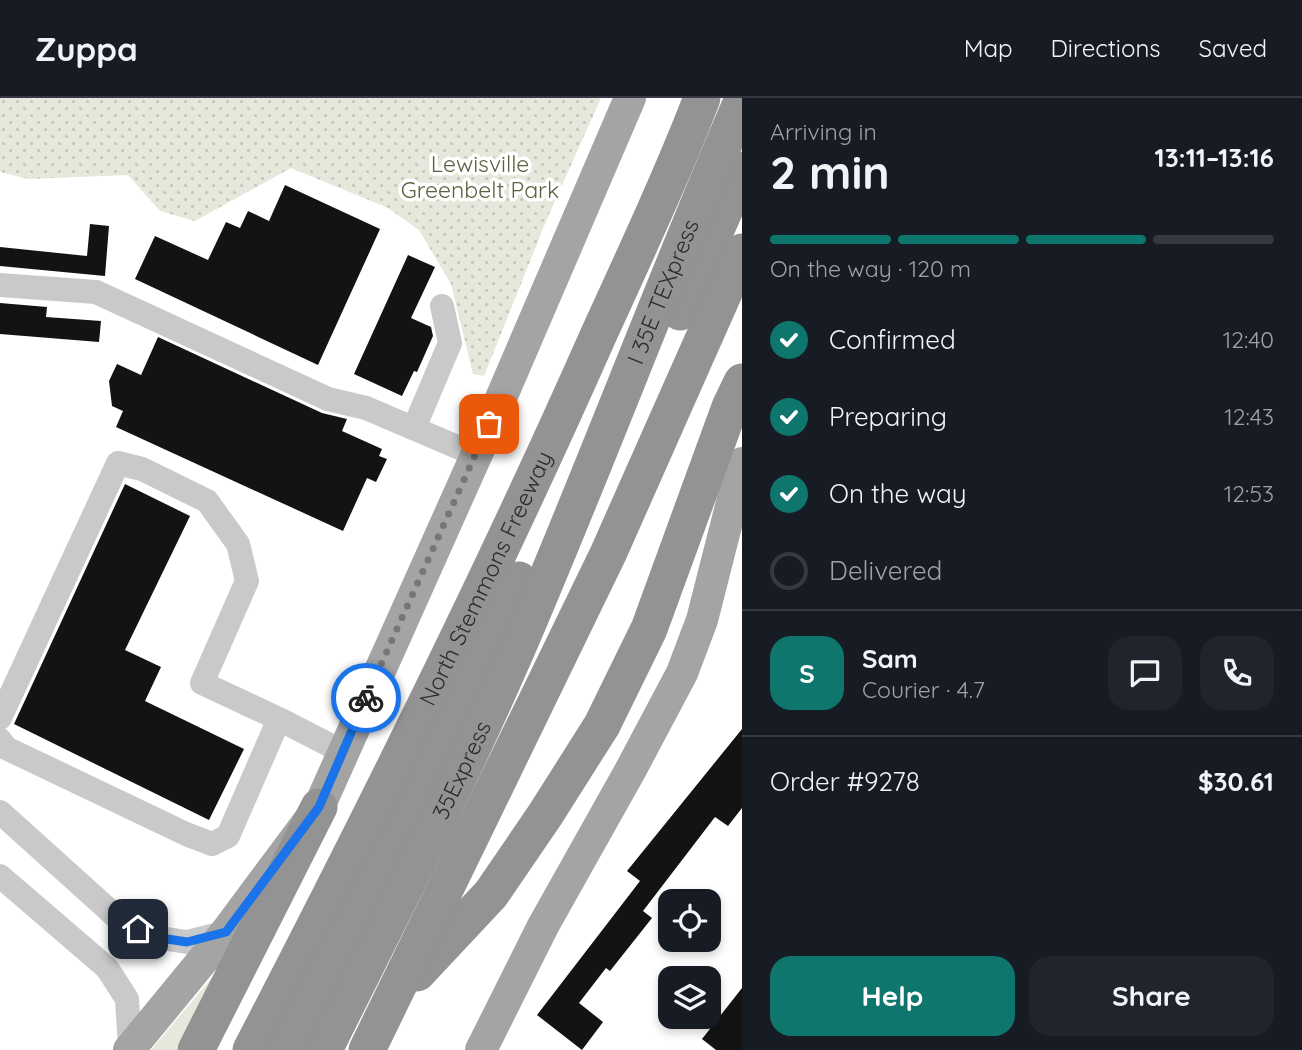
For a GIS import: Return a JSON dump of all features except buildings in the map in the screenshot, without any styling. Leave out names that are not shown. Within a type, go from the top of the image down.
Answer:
[{"type":"highway","name":"North Stemmons Freeway","points":[[251,1050],[368,824],[560,421],[702,98]]},
{"type":"highway","name":"I 35E TEXpress","points":[[585,485],[683,239],[742,100]]},
{"type":"highway","points":[[585,485],[658,361],[742,170]]},
{"type":"highway","points":[[366,1050],[608,554],[742,252]]},
{"type":"highway","points":[[390,1002],[491,894],[602,725],[649,629],[730,407],[742,382]]},
{"type":"highway","points":[[286,1050],[308,1004],[413,811],[547,514],[552,502],[560,421]]},
{"type":"highway","name":"35Express","points":[[324,1050],[439,819],[516,650],[585,485]]},
{"type":"highway","points":[[196,1050],[319,807]]},
{"type":"main road","points":[[130,1049],[226,932],[319,807],[476,455],[630,98]]},
{"type":"main road","points":[[481,1050],[543,926],[630,771],[681,673],[702,620],[742,463]]},
{"type":"street","points":[[0,285],[96,292],[328,399],[366,408],[476,455]]},
{"type":"street","points":[[414,428],[450,343],[442,306]]},
{"type":"street","points":[[0,718],[118,463],[142,469],[207,501],[238,544],[247,581],[201,683],[343,751]]},
{"type":"street","points":[[0,740],[6,748],[212,844],[228,836],[279,719]]},
{"type":"street","points":[[0,812],[122,922],[154,937],[187,942],[226,932]]},
{"type":"street","points":[[0,876],[107,968],[127,999],[130,1049]]},
{"type":"green space","name":"Lewisville Greenbelt Park","points":[[0,98],[601,98],[547,219],[484,376],[473,374],[451,284],[419,230],[388,208],[291,168],[195,221],[160,211],[128,175],[28,179],[0,172]]},
{"type":"green space","points":[[215,974],[177,1050],[151,1050]]},
{"type":"way so far","points":[[366,698],[489,424]]},
{"type":"route","points":[[138,929],[154,937],[187,942],[226,932],[319,807],[366,698]]}]
